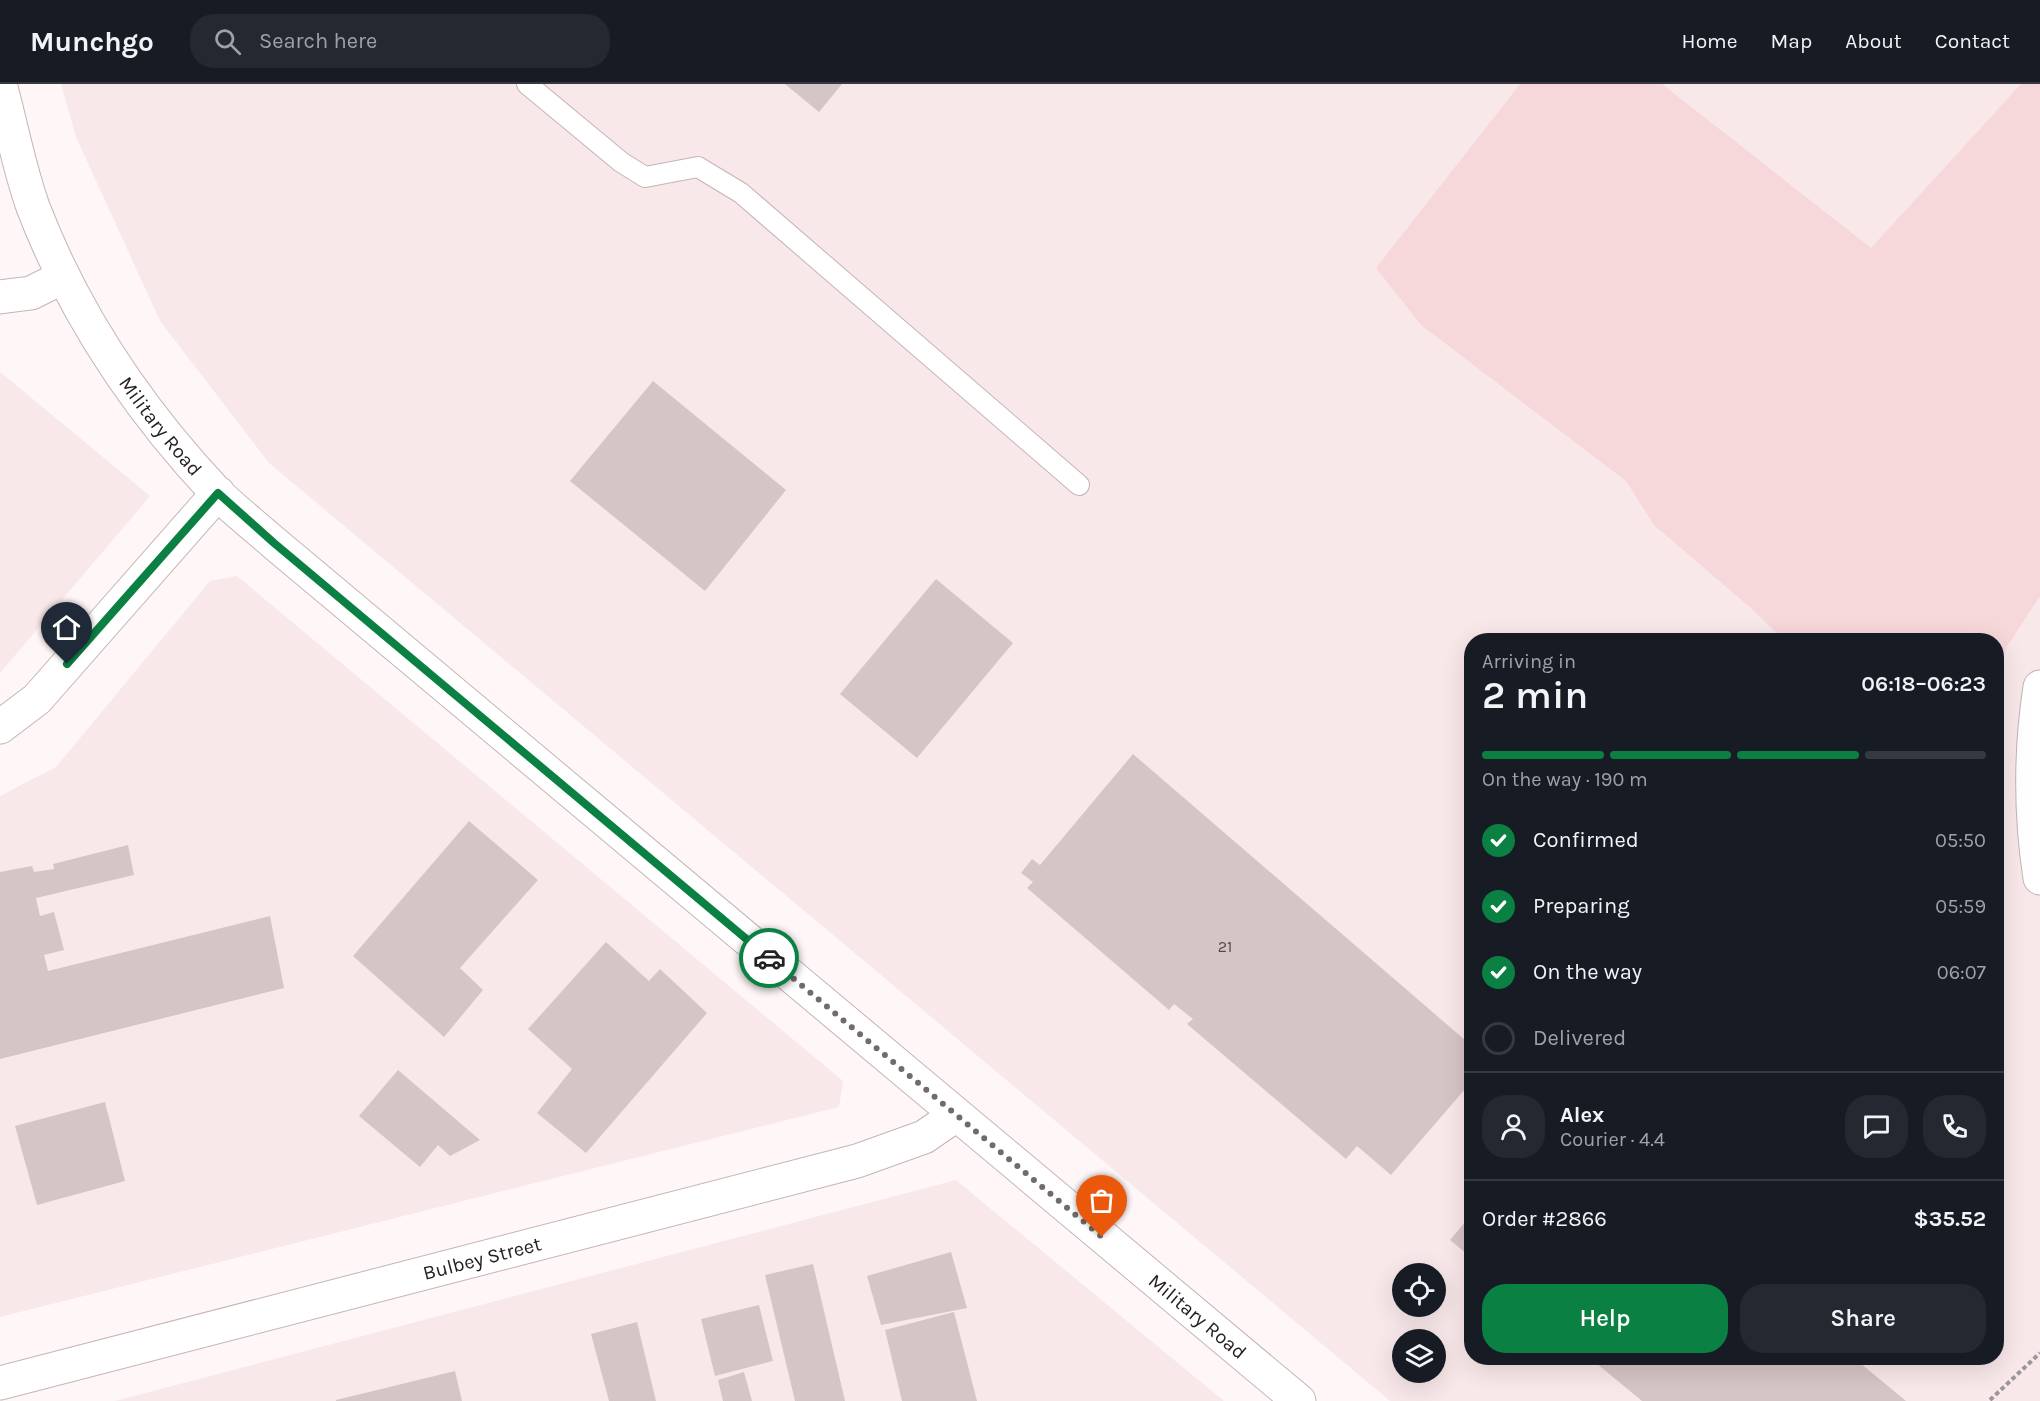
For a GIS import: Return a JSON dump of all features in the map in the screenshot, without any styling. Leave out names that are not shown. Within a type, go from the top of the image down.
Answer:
[{"type":"main road","name":"Military Road","points":[[0,84],[33,205],[63,277],[96,336],[135,395],[218,493],[274,543],[1299,1401]]},
{"type":"main road","points":[[0,297],[31,293],[63,277]]},
{"type":"main road","points":[[0,728],[37,699],[218,493]]},
{"type":"main road","points":[[2040,687],[2033,732],[2031,779],[2033,834],[2040,878]]},
{"type":"main road","name":"Bulbey Street","points":[[0,1383],[857,1161],[924,1137],[956,1115]]},
{"type":"lane","points":[[527,84],[621,162],[645,177],[698,167],[741,193],[1079,485]]},
{"type":"path","points":[[1990,1400],[2040,1353]]},
{"type":"shaded area","points":[[61,84],[2040,84],[2040,1401],[1390,1401],[269,463],[160,321],[76,137]]},
{"type":"shaded area","points":[[1520,84],[1662,84],[1871,248],[2021,84],[2040,84],[2040,596],[2004,655],[2004,633],[1777,633],[1654,525],[1626,481],[1421,325],[1376,268]]},
{"type":"shaded area","points":[[0,372],[150,496],[0,673]]},
{"type":"shaded area","points":[[237,576],[843,1081],[839,1107],[0,1317],[0,796],[56,767],[210,581]]},
{"type":"shaded area","points":[[956,1180],[1224,1401],[115,1401]]},
{"type":"building","points":[[785,84],[842,84],[819,112]]},
{"type":"building","points":[[653,381],[786,490],[705,591],[570,481]]},
{"type":"building","points":[[936,579],[1013,643],[917,758],[840,694]]},
{"type":"building","points":[[1133,754],[1464,1039],[1464,1090],[1391,1175],[1357,1146],[1346,1159],[1187,1024],[1193,1019],[1174,1004],[1169,1010],[1027,888],[1033,882],[1021,873],[1032,859],[1040,865]]},
{"type":"building","points":[[469,821],[538,880],[460,968],[483,990],[444,1037],[353,956]]},
{"type":"building","points":[[128,845],[134,875],[36,898],[40,916],[54,912],[64,950],[44,955],[48,971],[270,916],[284,988],[0,1059],[0,872],[32,866],[34,872],[54,869],[53,864]]},
{"type":"building","points":[[606,942],[649,981],[660,969],[707,1013],[586,1153],[537,1113],[572,1069],[528,1029]]},
{"type":"building","points":[[398,1070],[480,1140],[450,1156],[438,1145],[420,1167],[359,1116]]},
{"type":"building","points":[[105,1102],[125,1181],[37,1205],[15,1126]]},
{"type":"building","points":[[1464,1223],[1464,1251],[1450,1240]]},
{"type":"building","points":[[951,1252],[967,1308],[881,1325],[867,1276]]},
{"type":"building","points":[[813,1264],[845,1401],[795,1401],[765,1275]]},
{"type":"building","points":[[759,1305],[773,1361],[715,1376],[701,1319]]},
{"type":"building","points":[[954,1312],[977,1401],[902,1401],[885,1330]]},
{"type":"building","points":[[637,1322],[656,1401],[609,1401],[591,1334]]},
{"type":"building","points":[[1598,1365],[1862,1365],[1906,1401],[1642,1401]]},
{"type":"building","points":[[455,1371],[462,1401],[336,1401],[336,1400]]},
{"type":"building","points":[[744,1372],[752,1401],[723,1401],[718,1380]]},
{"type":"way so far","points":[[769,958],[1102,1237]]},
{"type":"route","points":[[67,664],[171,543],[218,493],[274,543],[493,724],[769,958]]}]
